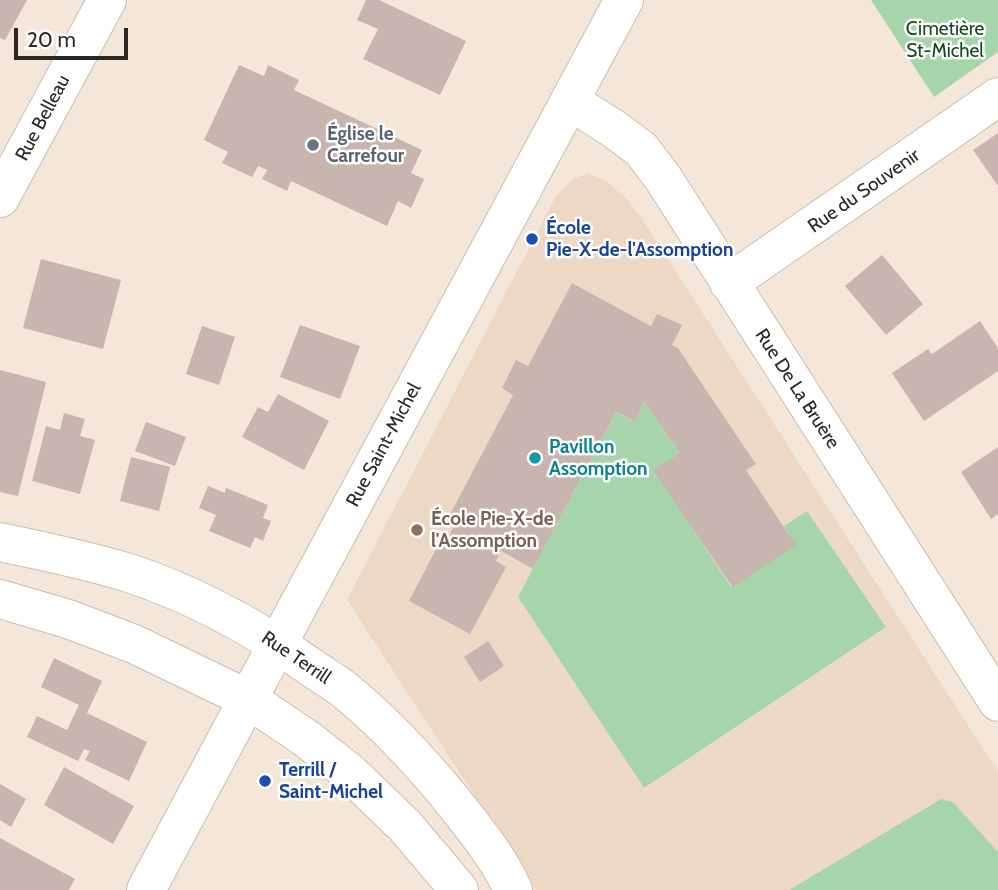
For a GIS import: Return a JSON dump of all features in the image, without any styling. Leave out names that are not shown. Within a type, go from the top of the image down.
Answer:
[{"type":"street","name":"Rue Belleau","points":[[0,198],[107,0]]},
{"type":"street","name":"Rue Saint-Michel","points":[[146,890],[624,0]]},
{"type":"street","name":"Rue du Souvenir","points":[[729,283],[998,97]]},
{"type":"street","name":"Rue De La Bruère","points":[[570,101],[641,149],[663,178],[998,702]]},
{"type":"street","name":"Rue Terrill","points":[[0,542],[128,573],[185,594],[234,618],[277,644],[347,692],[403,744],[470,824],[513,890]]},
{"type":"street","points":[[0,599],[68,619],[134,644],[248,699],[307,739],[350,773],[405,826],[460,890]]},
{"type":"shaded area","name":"École Pie-X-de l'Assomption","points":[[588,173],[606,181],[628,200],[642,219],[998,772],[998,852],[953,802],[941,799],[789,890],[536,890],[347,600],[556,196],[573,179]],"holes":[[[572,283],[651,326],[657,314],[681,325],[672,345],[678,348],[756,463],[746,470],[784,526],[807,511],[886,627],[644,788],[518,597],[533,569],[501,551],[496,561],[505,567],[444,534],[449,536],[454,526],[446,522],[513,395],[502,387],[516,361],[528,366]],[[488,642],[480,682],[464,657]]]},
{"type":"green space","name":"Cimetière St-Michel","points":[[871,0],[998,0],[998,52],[934,97]]},
{"type":"green space","points":[[644,401],[680,453],[654,470],[731,587],[795,545],[784,526],[807,511],[886,627],[644,788],[518,597],[616,412],[635,421]]},
{"type":"green space","points":[[941,799],[953,802],[998,852],[998,890],[789,890]]},
{"type":"building","points":[[0,0],[27,0],[5,40],[0,38]]},
{"type":"building","points":[[366,0],[379,0],[466,41],[440,95],[363,59],[378,29],[357,20]]},
{"type":"building","name":"Église le Carrefour","points":[[239,65],[264,76],[268,65],[299,80],[294,90],[422,150],[411,173],[424,179],[411,208],[398,201],[387,226],[291,181],[287,191],[262,179],[267,170],[258,166],[252,177],[222,163],[228,152],[204,140]]},
{"type":"building","points":[[998,133],[998,186],[973,150]]},
{"type":"building","points":[[882,255],[923,304],[886,335],[845,286]]},
{"type":"building","points":[[41,259],[121,280],[103,349],[23,328]]},
{"type":"building","name":"Pavillon Assomption","points":[[572,283],[651,326],[657,314],[682,325],[672,345],[678,348],[756,464],[746,470],[796,545],[732,587],[653,470],[680,453],[644,401],[635,421],[616,412],[533,569],[501,551],[496,561],[506,567],[470,634],[409,601],[444,534],[449,536],[454,526],[446,522],[513,395],[502,388],[516,360],[528,366]]},
{"type":"building","points":[[980,321],[998,348],[998,371],[924,421],[892,373],[928,349],[932,354]]},
{"type":"building","points":[[300,325],[360,346],[340,399],[280,377]]},
{"type":"building","points":[[202,326],[235,337],[219,385],[186,374]]},
{"type":"building","points":[[0,370],[46,382],[18,496],[0,492]]},
{"type":"building","points":[[278,394],[329,421],[304,470],[242,437],[258,407],[268,412]]},
{"type":"building","points":[[64,413],[85,419],[80,436],[95,440],[80,494],[32,481],[46,426],[60,430]]},
{"type":"building","points":[[146,422],[186,437],[175,466],[135,451]]},
{"type":"building","points":[[998,447],[998,514],[991,519],[961,472]]},
{"type":"building","points":[[131,457],[170,467],[159,511],[120,501]]},
{"type":"building","points":[[208,486],[225,493],[226,488],[268,505],[263,518],[271,521],[263,541],[255,537],[250,548],[209,531],[216,515],[199,508]]},
{"type":"building","points":[[488,641],[504,666],[480,682],[464,657]]},
{"type":"building","points":[[54,658],[102,681],[87,713],[147,742],[129,781],[85,760],[90,751],[84,749],[78,761],[27,737],[37,716],[67,730],[79,705],[41,687]]},
{"type":"building","points":[[64,767],[134,806],[113,844],[44,805]]},
{"type":"building","points":[[0,784],[26,799],[11,827],[0,820]]},
{"type":"building","points":[[0,838],[75,879],[69,890],[0,890]]},
{"type":"place","name":"Église le Carrefour","points":[[313,145]]},
{"type":"place","name":"École Pie-X-de-l'Assomption","points":[[532,239]]},
{"type":"place","name":"Pavillon Assomption","points":[[535,458]]},
{"type":"place","name":"École Pie-X-de l'Assomption","points":[[417,530]]},
{"type":"place","name":"Terrill / Saint-Michel","points":[[265,781]]}]
